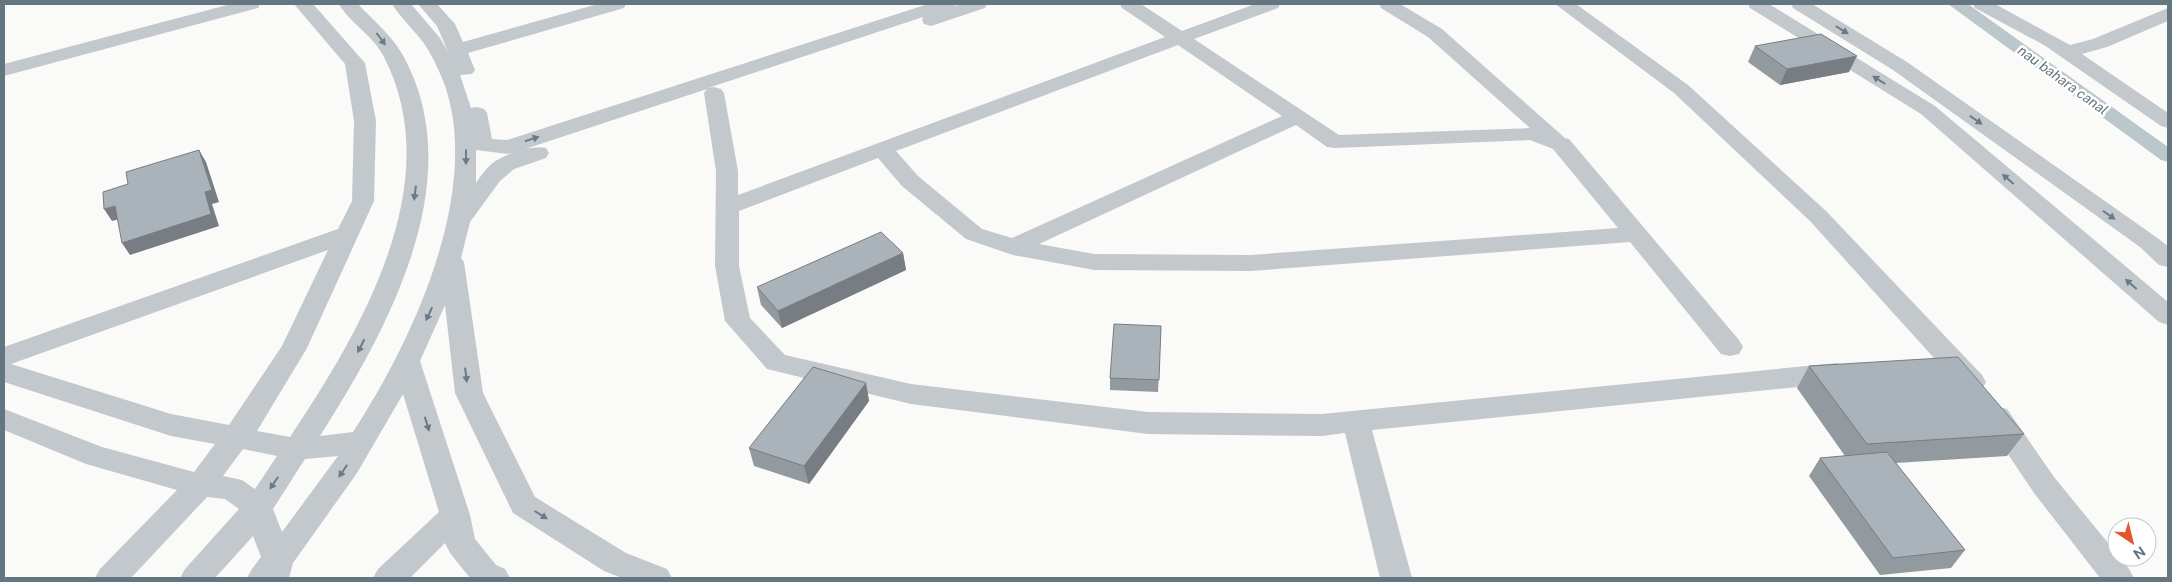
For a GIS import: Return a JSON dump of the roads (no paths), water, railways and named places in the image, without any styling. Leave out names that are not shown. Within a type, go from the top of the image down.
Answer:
[{"type":"street","points":[[4,70],[251,4]]},
{"type":"street","points":[[111,578],[200,485],[236,437],[294,348],[363,201],[365,120],[355,64],[303,4]]},
{"type":"street","points":[[196,578],[258,507],[325,408],[354,360],[376,315],[394,274],[406,236],[414,201],[418,140],[408,88],[386,46],[372,27],[348,4]]},
{"type":"street","points":[[272,572],[362,442],[407,361],[437,298],[451,258],[460,220],[467,155],[465,126],[460,100],[452,76],[441,54],[428,34],[401,4]]},
{"type":"street","points":[[427,4],[446,24],[457,50],[479,119],[482,145],[508,147],[946,4]]},
{"type":"street","points":[[457,50],[617,4]]},
{"type":"street","points":[[460,220],[492,176],[506,164],[978,4]]},
{"type":"street","points":[[1129,4],[1335,142],[1532,134],[1562,144]]},
{"type":"street","points":[[727,207],[1271,4]]},
{"type":"street","points":[[1388,4],[1435,34],[1562,144],[1730,347]]},
{"type":"street","points":[[1564,4],[1688,96],[1818,216],[1978,388],[2044,485],[2118,578]]},
{"type":"street","points":[[1758,4],[1928,110],[2168,316]]},
{"type":"street","points":[[1800,4],[1900,66],[2148,242],[2168,259]]},
{"type":"street","points":[[1993,5],[2067,52],[2160,106],[2168,122]]},
{"type":"street","points":[[2067,52],[2100,43],[2168,14]]},
{"type":"street","points":[[714,93],[727,172],[727,266],[738,321],[776,362],[911,394],[1148,423],[1322,425],[1863,370]]},
{"type":"street","points":[[1013,247],[1297,116]]},
{"type":"street","points":[[882,149],[910,181],[974,234],[1013,247],[1094,262],[1251,263],[1636,234]]},
{"type":"street","points":[[4,357],[344,242]]},
{"type":"street","points":[[4,371],[344,242]]},
{"type":"street","points":[[451,258],[469,393],[524,505],[615,562],[656,578]]},
{"type":"street","points":[[1922,363],[1952,360]]},
{"type":"street","points":[[407,361],[455,515],[461,544],[485,574],[494,578]]},
{"type":"street","points":[[4,371],[172,425],[297,449],[362,442]]},
{"type":"street","points":[[4,419],[96,456],[200,485],[232,488],[258,507],[272,572]]},
{"type":"street","points":[[1356,422],[1396,578]]},
{"type":"street","points":[[390,578],[455,515]]},
{"type":"waterway","name":"nau bahara canal","points":[[1957,4],[2168,156]]}]
